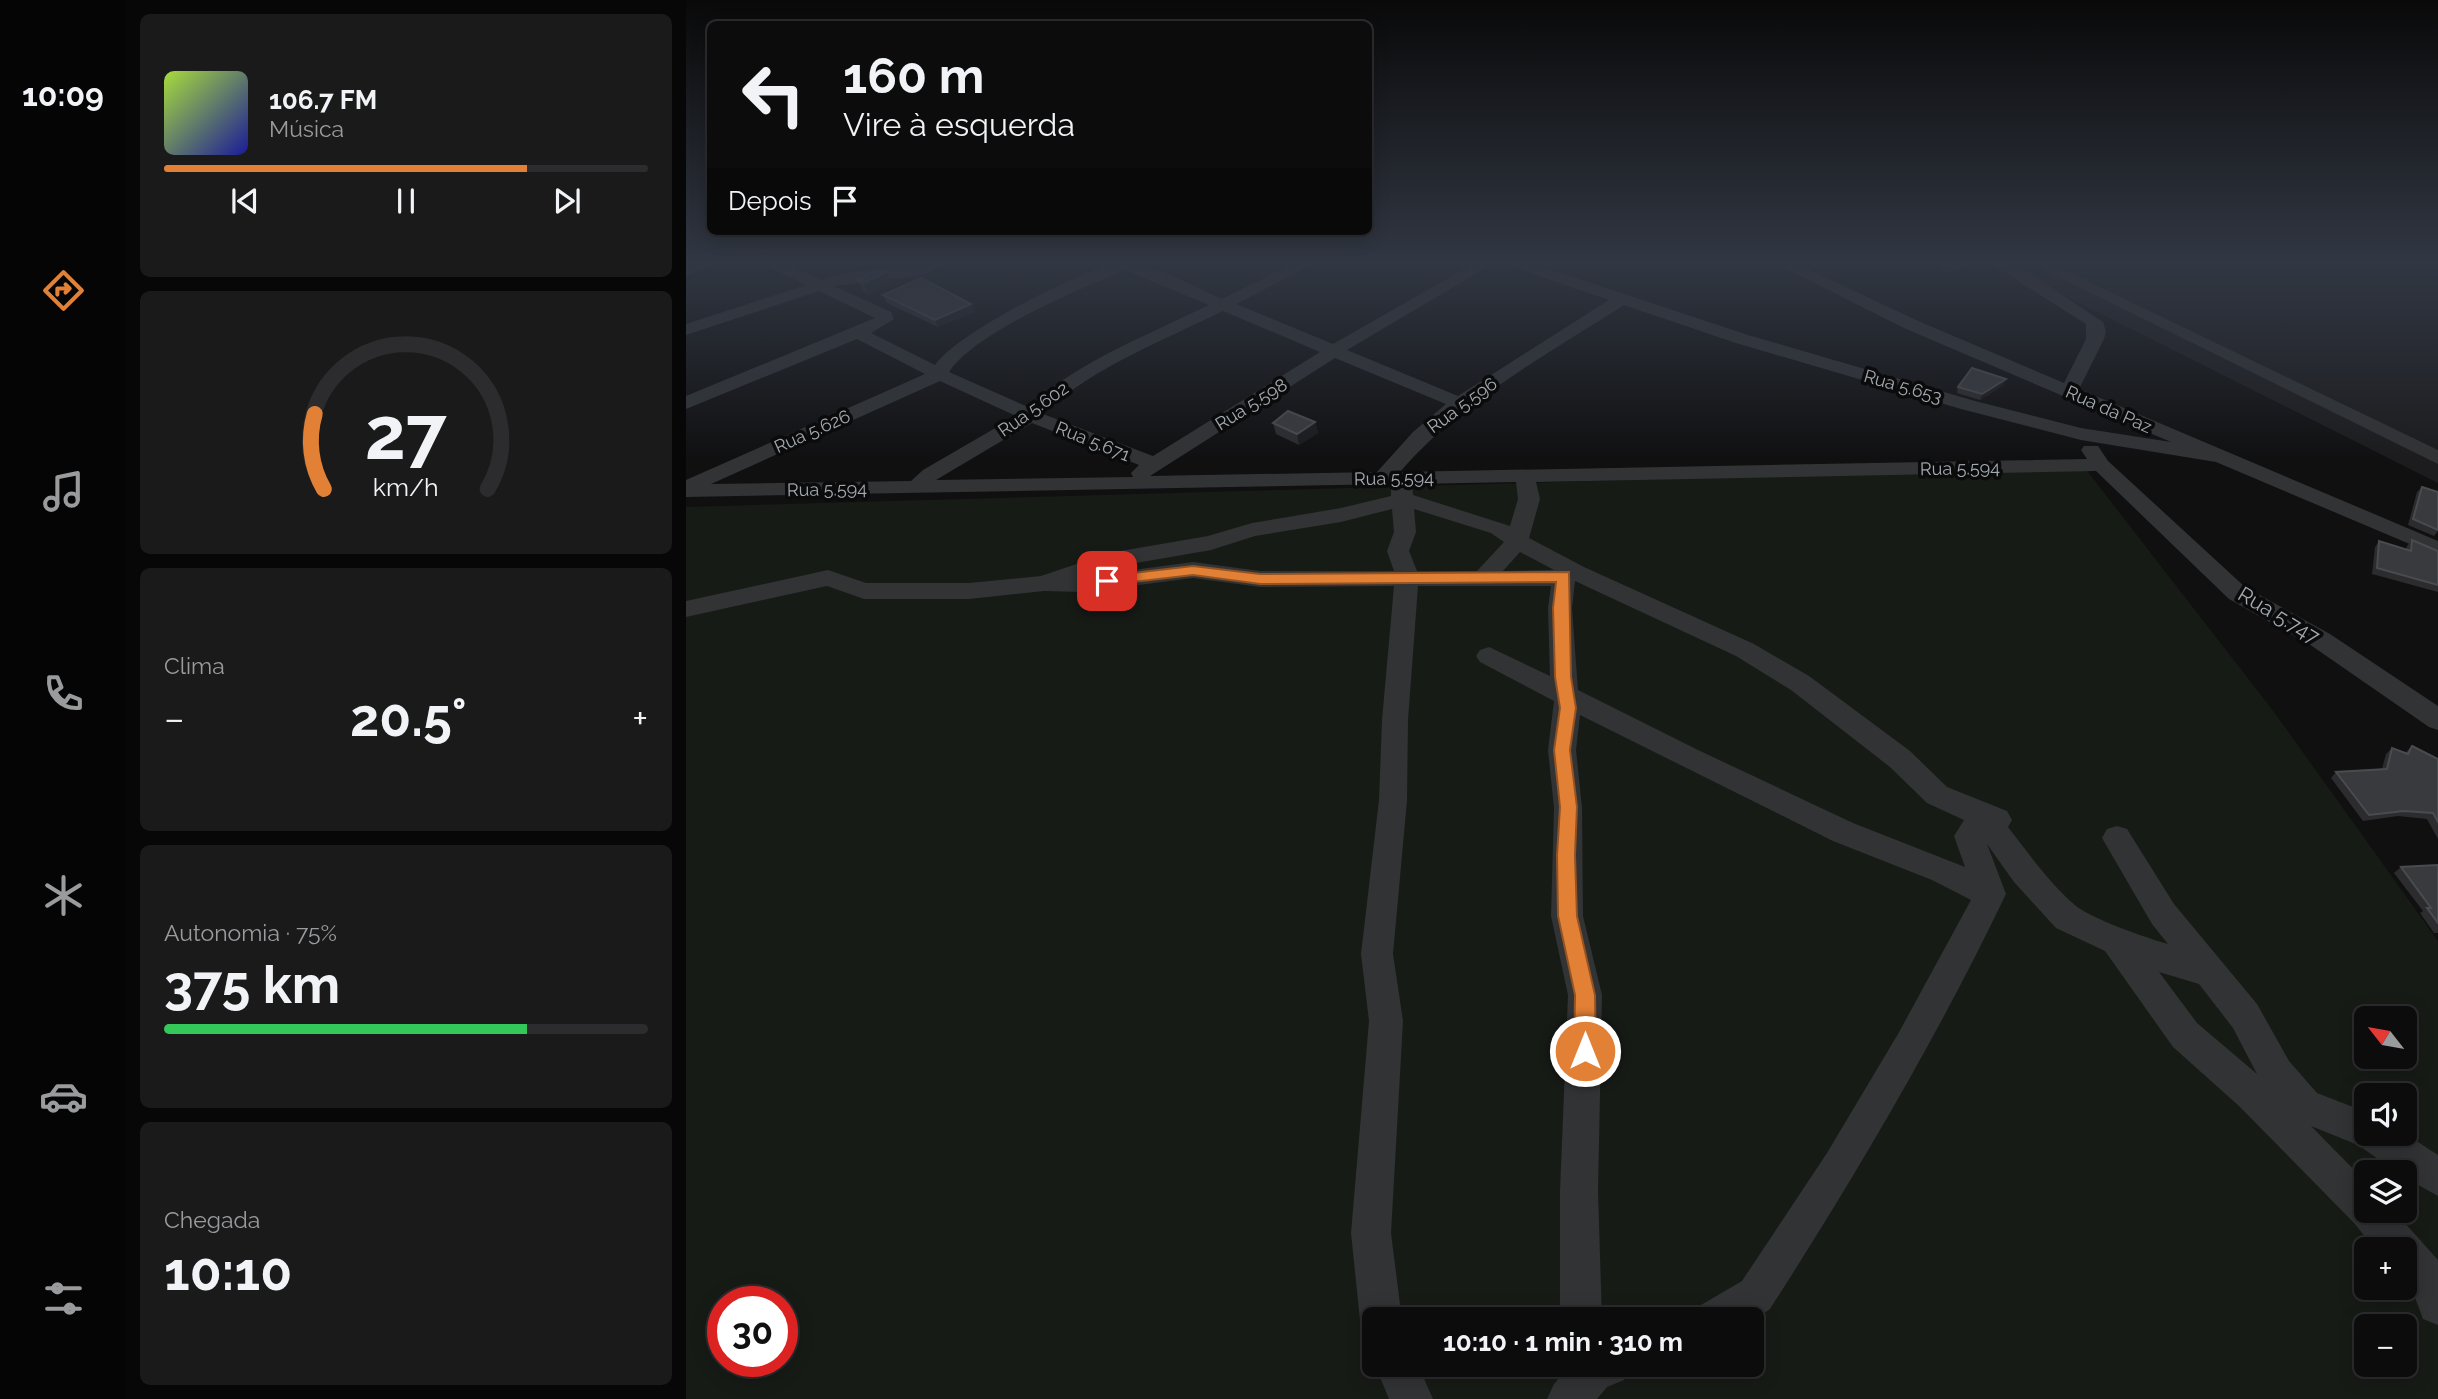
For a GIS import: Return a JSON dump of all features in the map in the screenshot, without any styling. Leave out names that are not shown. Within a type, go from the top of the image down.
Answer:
[{"type":"street","points":[[686,403],[867,328]]},
{"type":"street","points":[[938,375],[940,366],[968,343],[995,328]]},
{"type":"street","name":"Rua 5.602","points":[[915,488],[930,474],[1030,416],[1057,391],[1172,328]]},
{"type":"street","points":[[1282,328],[1459,403]]},
{"type":"street","name":"Rua 5.598","points":[[1125,483],[1373,328]]},
{"type":"street","name":"Rua 5.596","points":[[1396,485],[1420,436],[1459,403],[1576,328]]},
{"type":"street","name":"Rua 5.653","points":[[1712,328],[1968,405],[2081,434],[2217,456]]},
{"type":"street","name":"Rua da Paz","points":[[1920,328],[2438,549]]},
{"type":"street","points":[[2069,391],[2095,339],[2096,328]]},
{"type":"street","points":[[2172,328],[2438,458]]},
{"type":"street","name":"Rua 5.671","points":[[858,333],[938,375],[1030,416],[1155,464]]},
{"type":"street","name":"Rua 5.626","points":[[686,489],[938,375]]},
{"type":"street","name":"Rua 5.747","points":[[2081,434],[2101,465],[2237,593],[2321,640],[2438,720]]},
{"type":"street","name":"Rua 5.594","points":[[686,489],[915,488],[1125,483],[1396,485],[1525,476],[2101,465]]},
{"type":"street","points":[[1484,577],[1517,541],[1529,499],[1525,476]]},
{"type":"street","points":[[1396,485],[1499,528],[1570,573],[1745,650],[1800,682],[1900,759],[1937,795],[1990,818],[2025,873],[2067,918],[2140,950],[2207,971]]},
{"type":"street","points":[[1380,1307],[1371,1233],[1386,1021],[1377,954],[1392,800],[1395,720],[1407,576],[1398,551],[1405,532],[1396,485]]},
{"type":"street","points":[[1044,583],[1109,560],[1211,543],[1252,530],[1341,515],[1396,485]]},
{"type":"street","points":[[686,609],[828,578],[864,591],[969,591],[1044,583],[1085,584],[1193,570],[1260,579],[1407,576],[1554,578],[1570,573]]},
{"type":"street","points":[[1570,573],[1560,608],[1568,708],[1562,750],[1569,807],[1566,855],[1567,916],[1585,995],[1579,1191],[1581,1307]]},
{"type":"street","points":[[1489,656],[1843,832],[1943,871],[1990,894]]},
{"type":"street","points":[[1737,1307],[1756,1295],[1840,1166],[1910,1046],[1990,894],[1969,836],[1990,818]]},
{"type":"street","points":[[2117,838],[2163,914],[2245,1016],[2276,1073],[2305,1105],[2354,1125]]},
{"type":"street","points":[[2116,940],[2185,1035],[2252,1093],[2354,1197]]},
{"type":"street","points":[[2390,1146],[2438,1177]]},
{"type":"street","points":[[2378,1223],[2391,1237]]},
{"type":"street","points":[[2417,1267],[2427,1278],[2438,1304]]},
{"type":"street","points":[[1401,1377],[1410,1399]]},
{"type":"street","points":[[1567,1399],[1570,1377]]},
{"type":"street","points":[[1567,1399],[1587,1377]]},
{"type":"shaded area","points":[[2129,328],[2438,328],[2438,483]]},
{"type":"shaded area","points":[[2084,467],[2274,712],[2438,941],[2438,1399],[686,1399],[686,507]]},
{"type":"building","points":[[1972,368],[2006,379],[1982,394],[1958,387]]},
{"type":"building","points":[[1288,411],[1315,422],[1297,434],[1273,423]]},
{"type":"building","points":[[2422,487],[2438,492],[2438,530],[2413,519]]},
{"type":"building","points":[[2412,540],[2438,551],[2438,585],[2377,568],[2379,541],[2411,551]]},
{"type":"building","points":[[2412,746],[2438,759],[2438,822],[2433,813],[2404,811],[2369,815],[2336,772],[2387,769],[2392,748],[2408,754]]},
{"type":"building","points":[[2438,865],[2438,923],[2427,908],[2431,908],[2401,867]]},
{"type":"route","points":[[1107,581],[1193,570],[1260,579],[1407,576],[1554,578],[1564,575],[1560,608],[1563,677],[1568,708],[1562,750],[1569,807],[1566,855],[1567,916],[1576,944],[1585,995],[1585,1051]]}]
